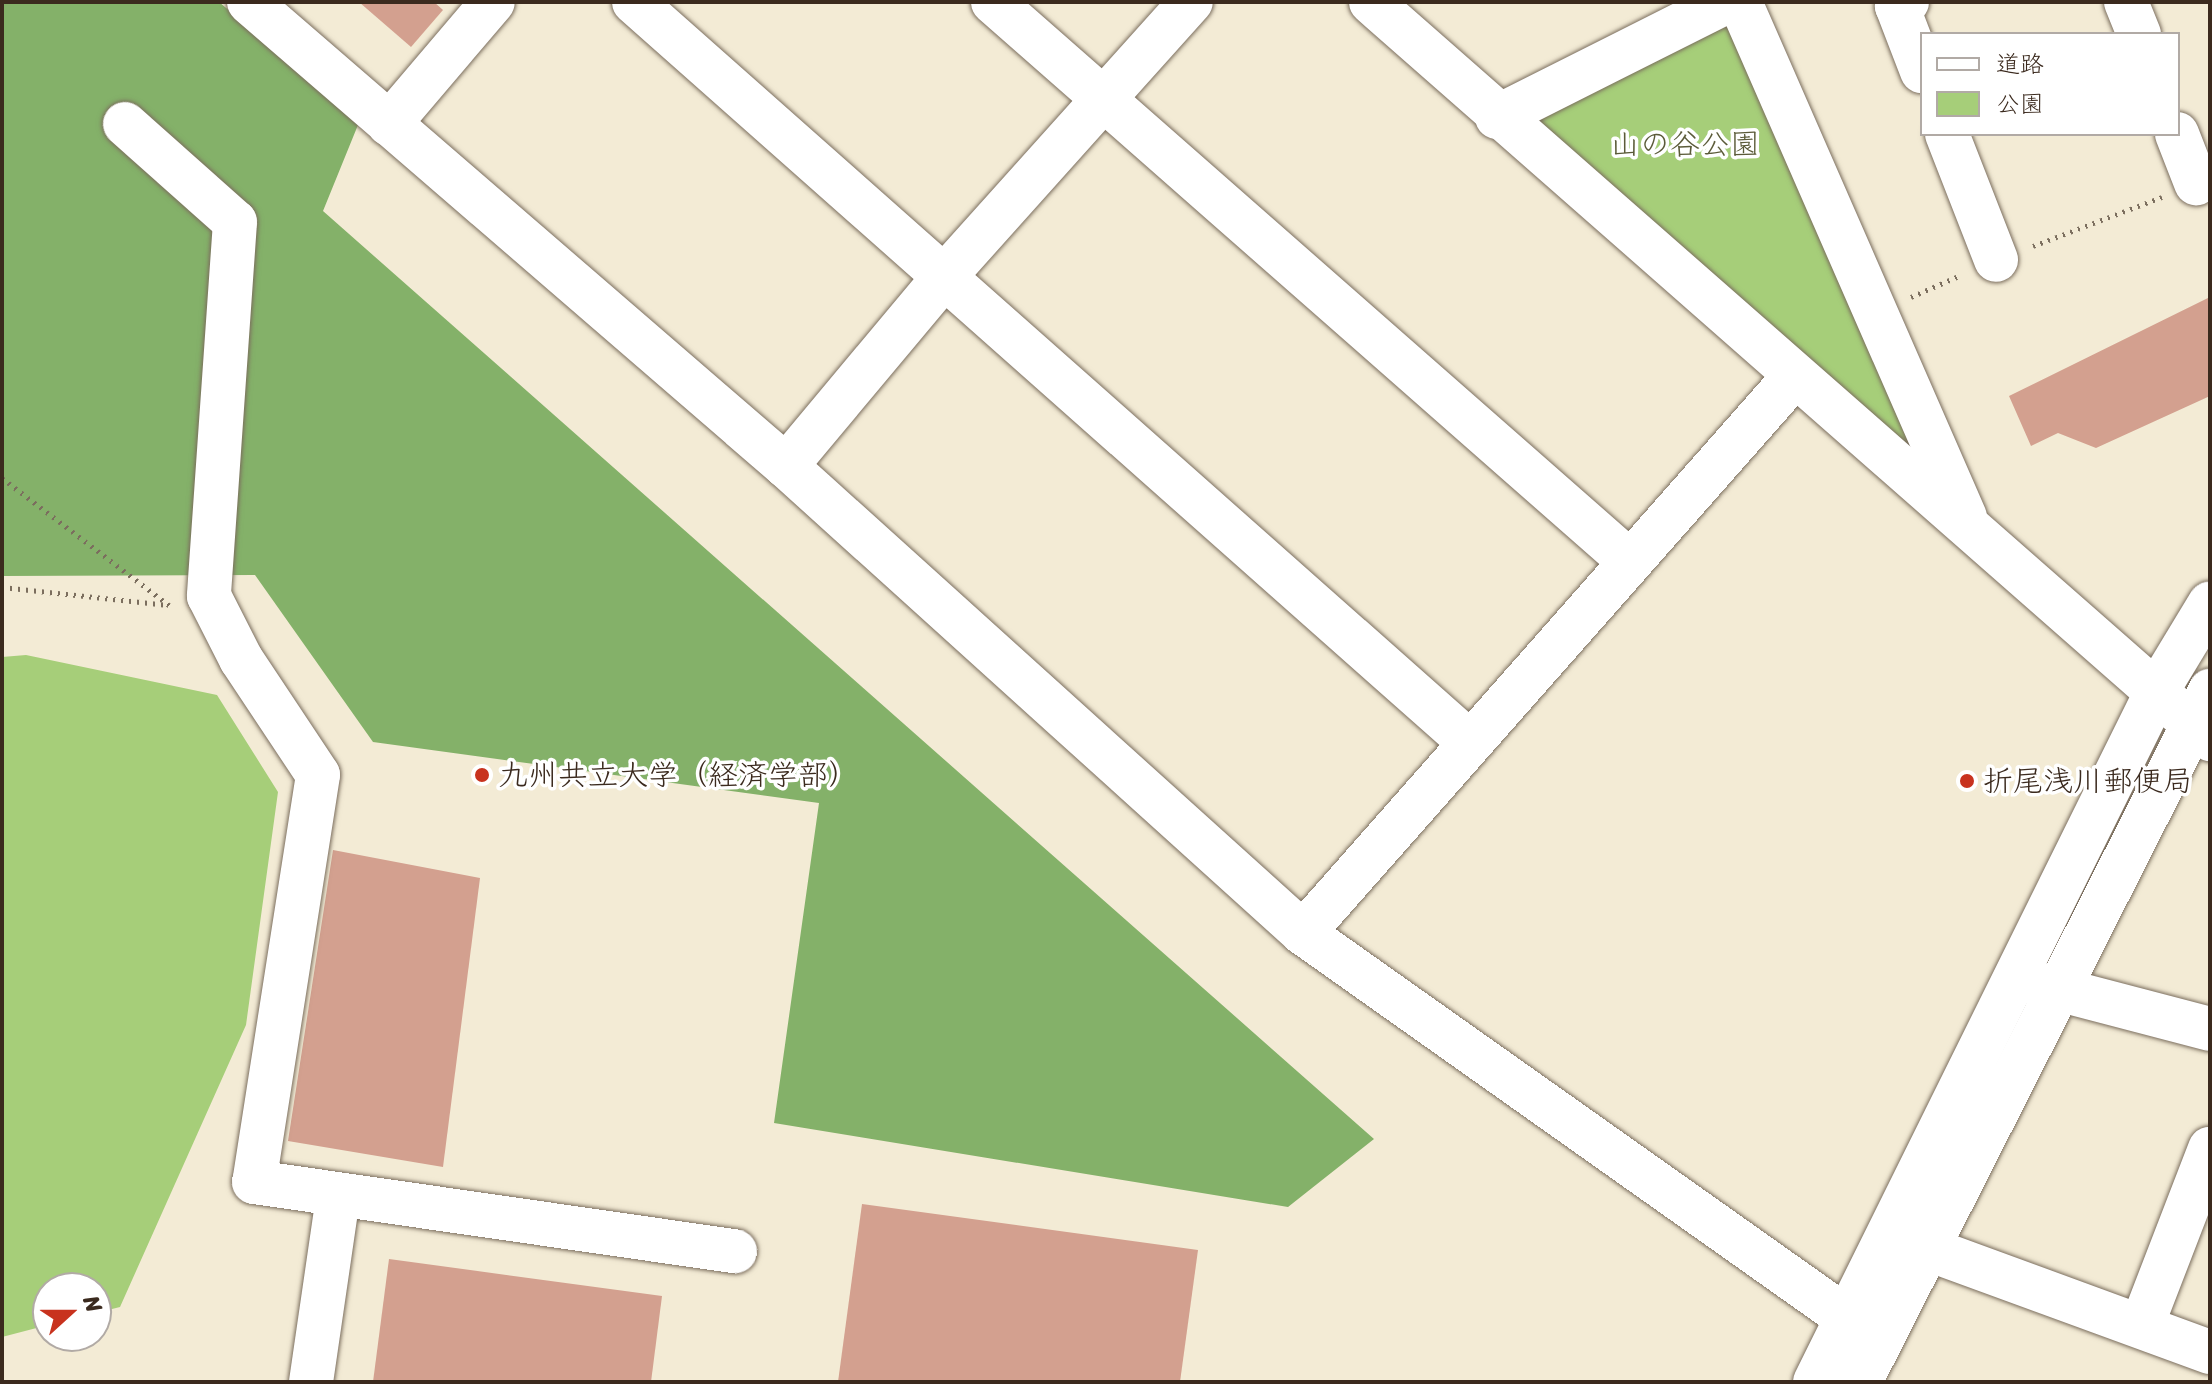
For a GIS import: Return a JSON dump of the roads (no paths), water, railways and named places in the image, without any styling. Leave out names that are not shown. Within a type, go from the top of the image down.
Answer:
[{"type":"street","points":[[249,2],[786,466],[1303,933],[1862,1328]]},
{"type":"street","points":[[389,124],[493,2]]},
{"type":"street","points":[[634,2],[1468,741]]},
{"type":"street","points":[[993,2],[1628,560]]},
{"type":"street","points":[[786,466],[943,278],[1102,97],[1191,2]]},
{"type":"street","points":[[1371,2],[1793,378],[2158,689],[2204,717],[2035,984],[1894,1228],[1862,1328],[1860,1382]]},
{"type":"street","points":[[1497,117],[1726,2]]},
{"type":"street","points":[[1740,2],[1969,527]]},
{"type":"street","points":[[1907,2],[1897,6],[1920,66]]},
{"type":"street","points":[[2126,2],[2138,32]]},
{"type":"street","points":[[125,124],[235,222],[209,596],[241,659],[318,775],[254,1182],[735,1251]]},
{"type":"street","points":[[1948,136],[1996,260]]},
{"type":"street","points":[[2178,136],[2196,183]]},
{"type":"street","points":[[1303,933],[1468,741],[1793,378]]},
{"type":"street","points":[[1815,1382],[1931,1250],[2035,984],[2158,689],[2210,603]]},
{"type":"street","points":[[2035,984],[2210,1029]]},
{"type":"street","points":[[2142,1325],[2210,1149]]},
{"type":"street","points":[[311,1382],[338,1196]]},
{"type":"street","points":[[1894,1228],[1931,1250],[2210,1352]]},
{"type":"place","name":"九州共立大学（経済学部）","points":[[482,775]]},
{"type":"place","name":"折尾浅川郵便局","points":[[1967,781]]},
{"type":"park label","name":"山の谷公園","points":[[1685,144]]}]
